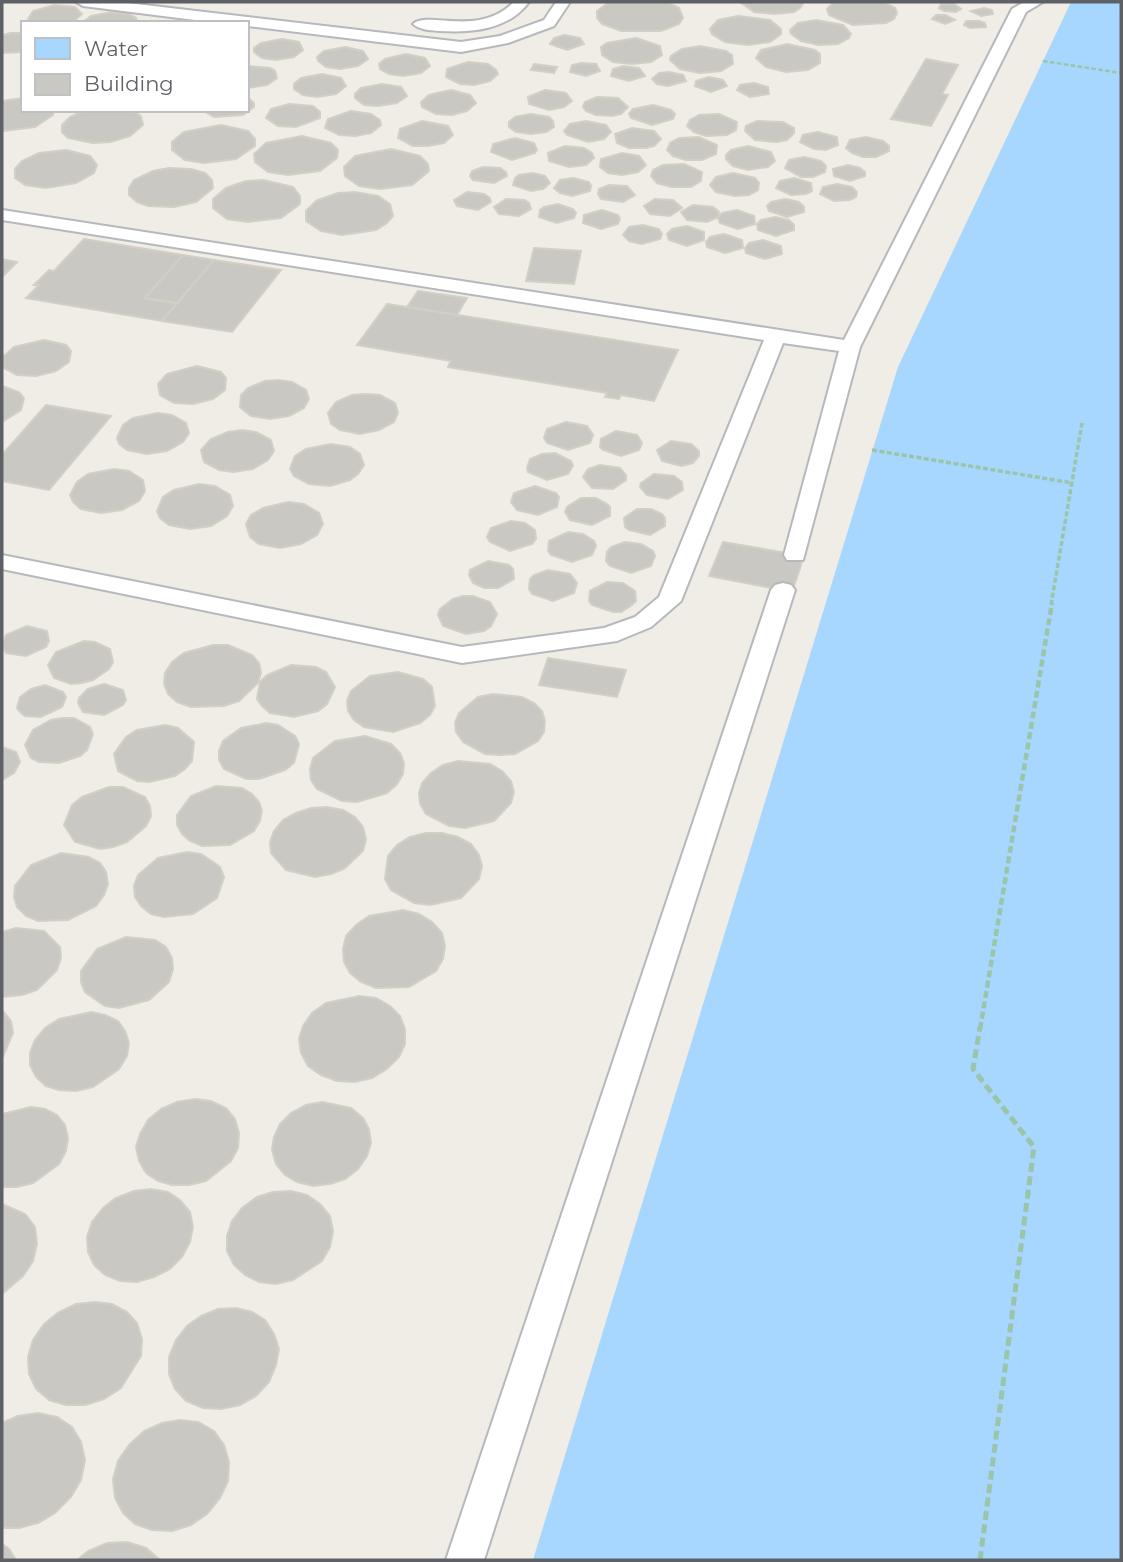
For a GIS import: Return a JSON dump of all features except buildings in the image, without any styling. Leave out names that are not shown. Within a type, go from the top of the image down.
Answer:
[{"type":"lane","points":[[83,2],[243,21]]},
{"type":"lane","points":[[401,22],[456,28],[488,24],[516,10],[522,2]]},
{"type":"lane","points":[[248,22],[461,47],[503,40],[549,23],[563,2]]},
{"type":"lane","points":[[795,555],[850,347],[1020,9],[1036,2]]},
{"type":"lane","points":[[2,215],[850,347]]},
{"type":"lane","points":[[2,562],[462,655],[608,635],[643,622],[670,601],[776,335]]},
{"type":"lane","points":[[465,1560],[783,590]]},
{"type":"path","points":[[1043,61],[1121,73]]},
{"type":"path","points":[[980,1560],[1034,1147],[973,1069],[1082,423]]},
{"type":"path","points":[[872,450],[1073,483]]},
{"type":"water","points":[[1071,2],[1121,2],[1121,1560],[533,1560],[898,367]]}]
